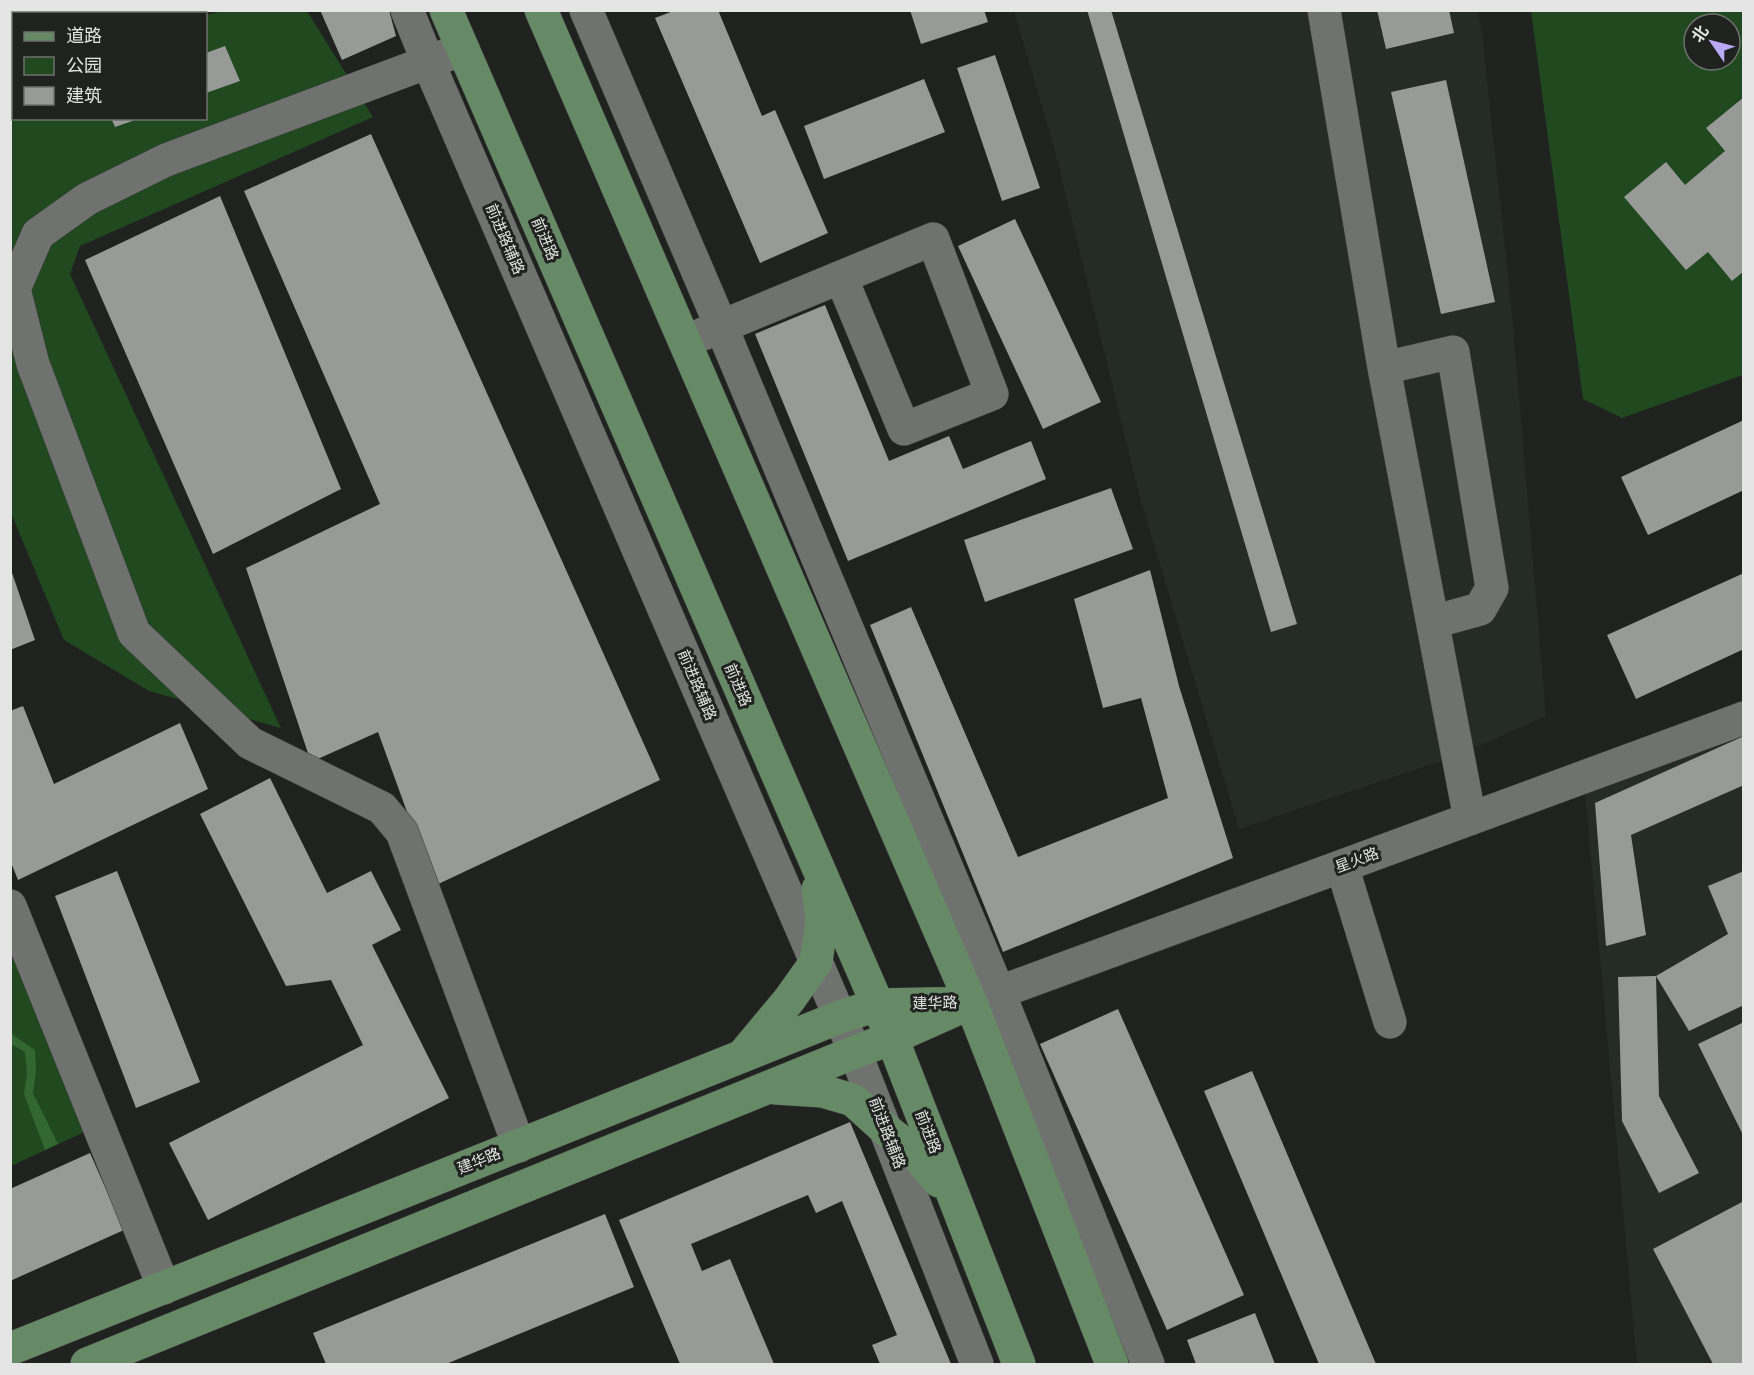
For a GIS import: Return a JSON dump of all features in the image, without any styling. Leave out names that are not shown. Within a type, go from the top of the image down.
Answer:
[{"type":"main road","name":"前进路","points":[[446,10],[892,1038],[1018,1365]]},
{"type":"main road","points":[[541,10],[684,342],[985,998],[1112,1365]]},
{"type":"main road","points":[[742,1057],[789,1000],[816,962],[822,920],[813,857]]},
{"type":"main road","name":"建华路","points":[[10,1349],[840,1017],[877,1005],[985,998]]},
{"type":"main road","name":"建华路","points":[[87,1365],[892,1038],[985,998]]},
{"type":"main road","points":[[768,1088],[822,1091],[853,1100],[915,1153],[954,1198]]},
{"type":"street","name":"前进路辅路","points":[[407,10],[855,1052],[977,1365]]},
{"type":"street","points":[[586,10],[721,326],[985,998],[1148,1365]]},
{"type":"street","points":[[1324,10],[1384,368],[1470,819]]},
{"type":"street","points":[[463,49],[166,160],[87,199],[38,234],[15,278],[14,289],[33,364],[134,633],[250,743],[382,808],[402,832],[519,1146]]},
{"type":"street","points":[[684,342],[721,326],[933,239],[992,394],[904,429],[841,277]]},
{"type":"street","points":[[1384,368],[1453,352],[1492,588],[1480,609],[1433,622]]},
{"type":"street","name":"星火路","points":[[985,998],[1743,718]]},
{"type":"street","points":[[1342,866],[1390,1022]]},
{"type":"street","points":[[10,906],[164,1288]]},
{"type":"shaded area","points":[[1014,11],[1477,11],[1482,32],[1512,313],[1546,716],[1459,755],[1239,829],[1139,494],[1054,147]]},
{"type":"shaded area","points":[[1743,730],[1743,1364],[1637,1364],[1585,793]]},
{"type":"shaded area","points":[[11,1030],[13,1035],[35,1050],[36,1071],[33,1093],[58,1144],[45,1150],[24,1094],[27,1074],[25,1052],[11,1044]]},
{"type":"green space","points":[[222,11],[307,11],[373,117],[80,246],[70,274],[281,728],[149,691],[64,640],[11,513],[11,66],[12,120],[207,120],[207,15]]},
{"type":"green space","points":[[1531,11],[1743,11],[1743,375],[1622,418],[1583,399]]},
{"type":"green space","points":[[10,950],[91,1129],[11,1166],[10,1166]]},
{"type":"building","points":[[10,10],[156,10],[153,12],[12,12],[12,58],[10,58]]},
{"type":"building","points":[[320,10],[389,10],[396,36],[342,60]]},
{"type":"building","points":[[676,10],[718,10],[762,116],[775,110],[828,233],[760,263],[655,18]]},
{"type":"building","points":[[910,10],[984,10],[988,22],[921,44]]},
{"type":"building","points":[[1087,10],[1111,10],[1297,624],[1271,632]]},
{"type":"building","points":[[1377,10],[1449,10],[1454,33],[1386,49]]},
{"type":"building","points":[[225,46],[240,81],[207,93],[207,53]]},
{"type":"building","points":[[995,55],[1040,188],[1002,201],[957,68]]},
{"type":"building","points":[[924,79],[945,132],[824,179],[804,126]]},
{"type":"building","points":[[1446,80],[1495,302],[1441,314],[1391,92]]},
{"type":"building","points":[[1744,97],[1744,271],[1732,281],[1708,252],[1686,270],[1624,197],[1666,162],[1685,185],[1725,151],[1706,128]]},
{"type":"building","points":[[112,120],[135,120],[115,127]]},
{"type":"building","points":[[371,134],[660,780],[434,886],[378,732],[311,762],[246,568],[380,504],[244,191]]},
{"type":"building","points":[[220,196],[341,489],[213,554],[85,260]]},
{"type":"building","points":[[1015,219],[1101,402],[1043,429],[958,246]]},
{"type":"building","points":[[825,305],[889,461],[949,436],[963,469],[1031,441],[1046,479],[848,561],[755,334]]},
{"type":"building","points":[[1744,420],[1744,490],[1648,535],[1621,477]]},
{"type":"building","points":[[1111,488],[1133,549],[985,602],[964,540]]},
{"type":"building","points":[[10,567],[35,640],[10,650]]},
{"type":"building","points":[[1150,570],[1179,686],[1233,858],[1003,952],[870,625],[911,607],[1018,857],[1168,798],[1141,698],[1103,708],[1074,599]]},
{"type":"building","points":[[1744,573],[1744,649],[1636,699],[1607,635]]},
{"type":"building","points":[[23,706],[54,784],[180,723],[208,789],[18,880],[10,860],[10,711]]},
{"type":"building","points":[[1744,736],[1744,785],[1631,835],[1646,935],[1606,946],[1595,803]]},
{"type":"building","points":[[270,778],[327,893],[371,871],[401,930],[372,945],[449,1098],[208,1220],[169,1143],[363,1045],[331,980],[286,986],[200,814]]},
{"type":"building","points":[[117,871],[200,1082],[136,1108],[55,896]]},
{"type":"building","points":[[1744,871],[1744,1005],[1689,1031],[1656,976],[1728,934],[1708,886]]},
{"type":"building","points":[[1656,976],[1659,1096],[1699,1173],[1659,1193],[1622,1121],[1618,977]]},
{"type":"building","points":[[1118,1009],[1244,1295],[1167,1330],[1040,1044]]},
{"type":"building","points":[[1744,1022],[1744,1137],[1698,1044]]},
{"type":"building","points":[[1252,1071],[1376,1364],[1319,1364],[1204,1091]]},
{"type":"building","points":[[850,1122],[951,1364],[880,1364],[872,1345],[897,1335],[842,1201],[816,1213],[808,1195],[691,1244],[702,1271],[730,1259],[774,1364],[680,1364],[619,1220]]},
{"type":"building","points":[[90,1153],[124,1230],[10,1281],[10,1189]]},
{"type":"building","points":[[1744,1201],[1744,1364],[1713,1364],[1653,1249]]},
{"type":"building","points":[[605,1214],[634,1287],[446,1364],[326,1364],[313,1333]]},
{"type":"building","points":[[1255,1313],[1275,1364],[1196,1364],[1187,1340]]}]
